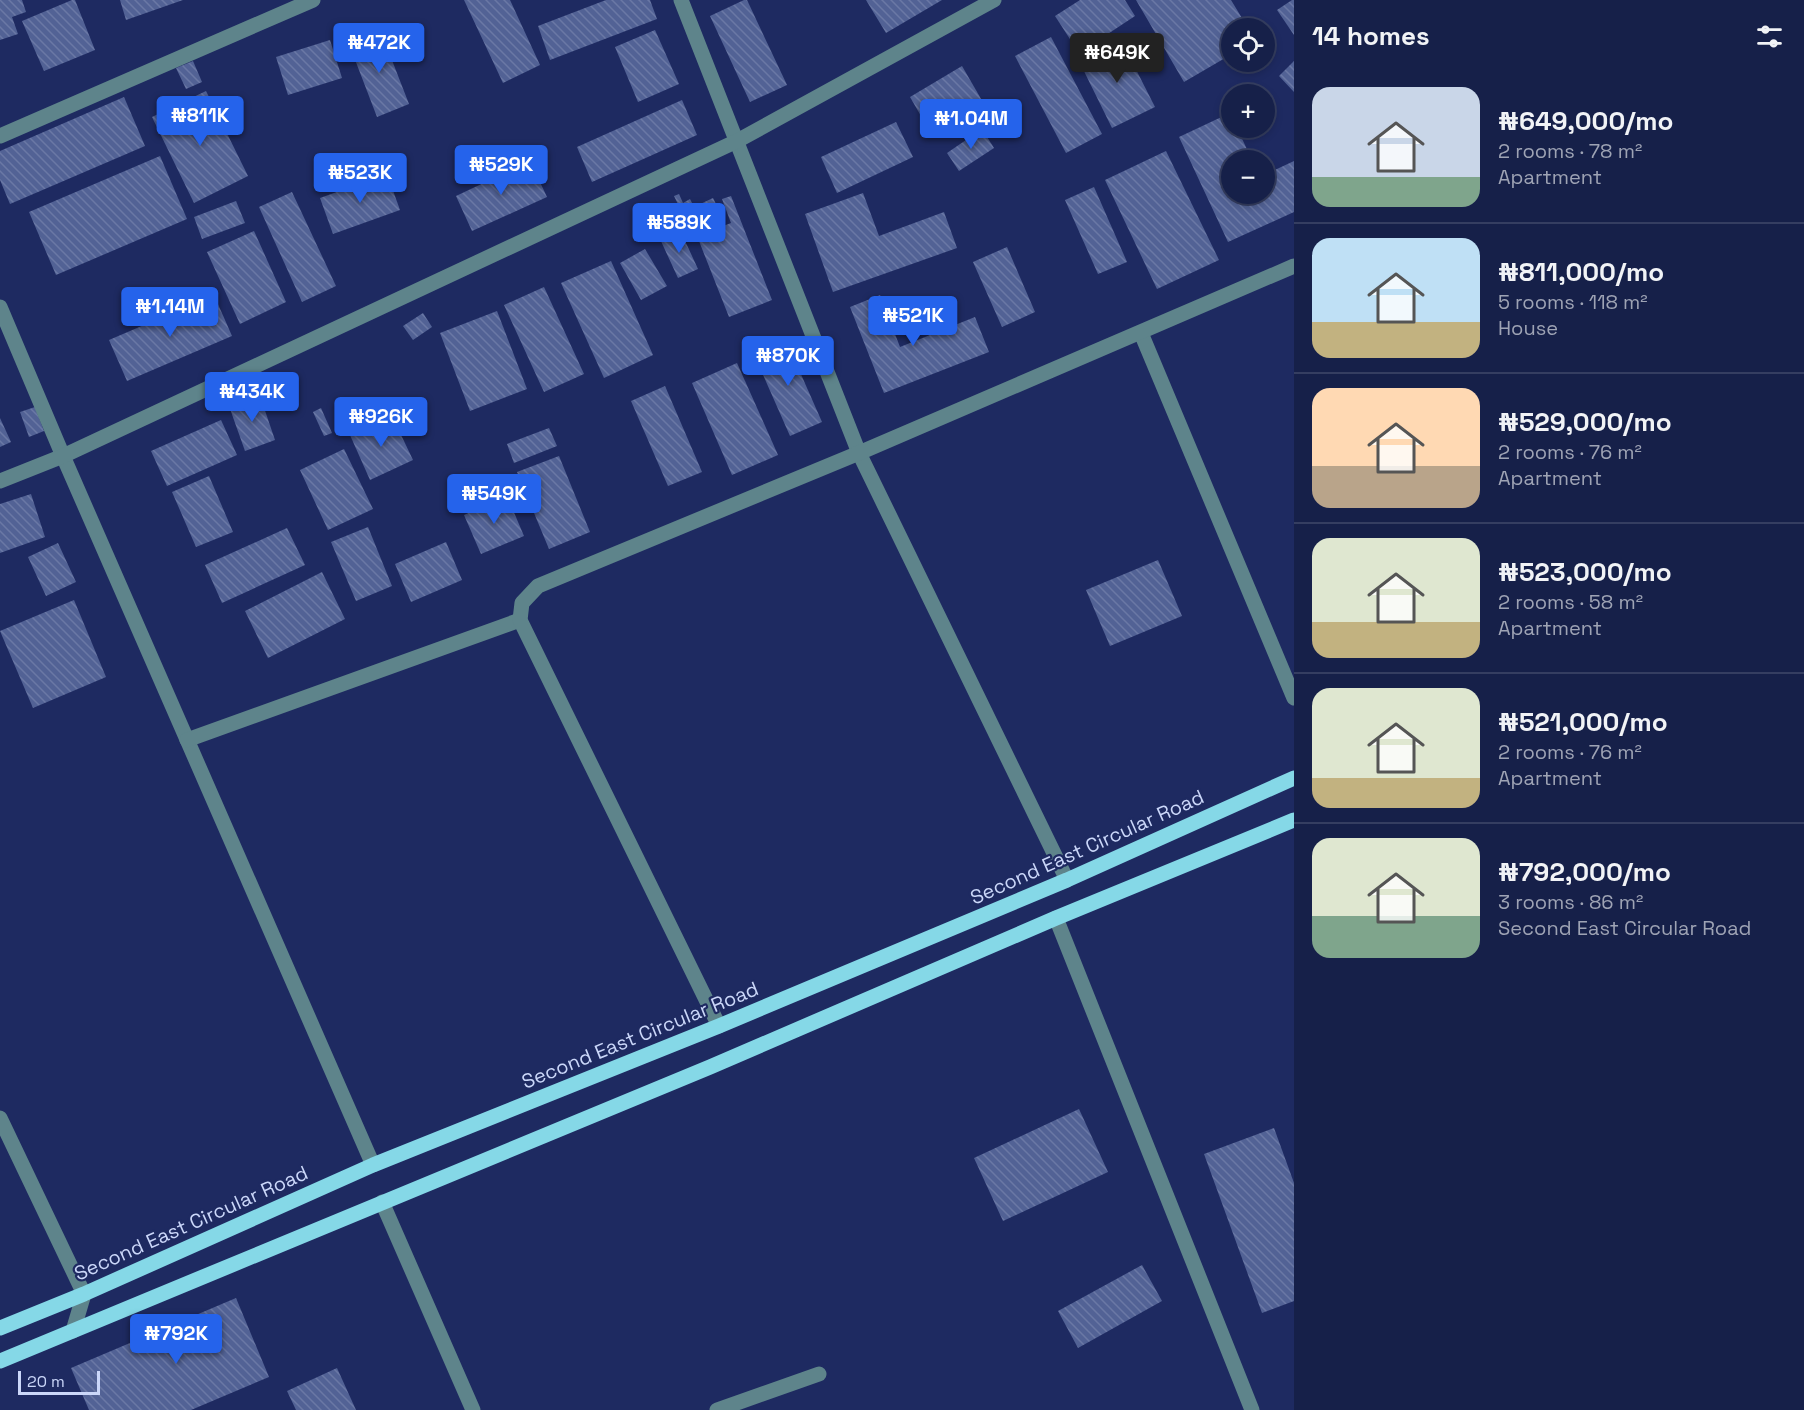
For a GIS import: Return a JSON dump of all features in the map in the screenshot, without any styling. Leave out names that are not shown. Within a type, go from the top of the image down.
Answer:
[{"type":"main road","name":"Second East Circular Road","points":[[0,1328],[84,1294],[373,1165],[719,1026],[1067,880],[1294,778]]},
{"type":"main road","points":[[0,1361],[710,1067],[1056,918],[1294,820]]},
{"type":"street","points":[[0,135],[313,0]]},
{"type":"street","points":[[681,0],[859,453],[1067,880]]},
{"type":"street","points":[[0,481],[63,456],[737,141],[994,0]]},
{"type":"street","points":[[719,1026],[520,620],[522,603],[538,586],[859,453],[1294,266]]},
{"type":"street","points":[[0,307],[373,1165]]},
{"type":"street","points":[[1141,333],[1294,698]]},
{"type":"street","points":[[187,740],[520,620]]},
{"type":"street","points":[[1056,918],[1252,1410]]},
{"type":"street","points":[[0,1118],[84,1294],[73,1331]]},
{"type":"street","points":[[382,1202],[473,1410]]},
{"type":"street","points":[[717,1410],[819,1374]]},
{"type":"building","points":[[0,0],[22,0],[26,12],[12,17],[18,34],[0,40]]},
{"type":"building","points":[[75,0],[95,50],[44,71],[22,21]]},
{"type":"building","points":[[120,0],[183,0],[126,20]]},
{"type":"building","points":[[464,0],[510,0],[540,65],[503,83]]},
{"type":"building","points":[[606,0],[650,0],[657,19],[550,60],[538,26]]},
{"type":"building","points":[[747,0],[787,85],[750,102],[710,16]]},
{"type":"building","points":[[866,0],[942,0],[886,33]]},
{"type":"building","points":[[1080,0],[1125,0],[1135,16],[1079,53],[1055,16]]},
{"type":"building","points":[[1136,0],[1231,0],[1242,18],[1221,18],[1221,60],[1184,82]]},
{"type":"building","points":[[1294,0],[1294,35],[1277,10]]},
{"type":"building","points":[[655,30],[679,84],[638,102],[615,47]]},
{"type":"building","points":[[381,32],[409,104],[377,117],[349,44]]},
{"type":"building","points":[[1051,37],[1102,134],[1066,153],[1015,56]]},
{"type":"building","points":[[330,40],[342,78],[288,95],[276,57]]},
{"type":"building","points":[[1121,40],[1155,107],[1112,128],[1079,61]]},
{"type":"building","points":[[193,61],[202,82],[186,89],[176,68]]},
{"type":"building","points":[[1294,61],[1294,92],[1279,76]]},
{"type":"building","points":[[962,66],[984,104],[932,135],[910,97]]},
{"type":"building","points":[[206,91],[248,176],[194,203],[152,117]]},
{"type":"building","points":[[124,97],[145,146],[10,204],[0,180],[0,151]]},
{"type":"building","points":[[682,100],[697,135],[592,182],[577,147]]},
{"type":"building","points":[[1221,117],[1221,138],[1242,138],[1247,150],[1221,150],[1221,204],[1275,204],[1275,170],[1294,161],[1294,212],[1228,242],[1179,137]]},
{"type":"building","points":[[896,122],[913,157],[837,193],[821,157]]},
{"type":"building","points":[[982,129],[994,148],[959,171],[947,153]]},
{"type":"building","points":[[1166,151],[1219,260],[1157,289],[1105,180]]},
{"type":"building","points":[[160,156],[187,219],[56,275],[29,212]]},
{"type":"building","points":[[530,161],[547,197],[472,231],[456,196]]},
{"type":"building","points":[[387,174],[400,210],[333,234],[320,198]]},
{"type":"building","points":[[1094,187],[1127,262],[1098,274],[1065,200]]},
{"type":"building","points":[[292,192],[336,286],[302,302],[259,207]]},
{"type":"building","points":[[863,193],[879,236],[944,212],[957,248],[833,292],[805,214]]},
{"type":"building","points":[[679,194],[683,203],[690,199],[694,207],[713,198],[722,216],[691,231],[674,196]]},
{"type":"building","points":[[731,196],[772,300],[729,317],[697,236],[731,223],[722,199]]},
{"type":"building","points":[[236,201],[245,223],[202,239],[194,217]]},
{"type":"building","points":[[680,230],[698,269],[678,278],[660,239]]},
{"type":"building","points":[[254,231],[286,302],[240,324],[207,252]]},
{"type":"building","points":[[1007,247],[1035,312],[1002,327],[973,262]]},
{"type":"building","points":[[645,249],[667,286],[641,300],[620,263]]},
{"type":"building","points":[[611,261],[653,355],[604,378],[561,283]]},
{"type":"building","points":[[544,287],[584,374],[544,392],[504,305]]},
{"type":"building","points":[[214,295],[232,336],[127,381],[109,340]]},
{"type":"building","points":[[880,295],[900,347],[975,317],[989,352],[884,393],[850,307]]},
{"type":"building","points":[[497,311],[527,389],[470,411],[440,333]]},
{"type":"building","points":[[423,313],[432,327],[413,340],[403,326]]},
{"type":"building","points":[[785,338],[822,422],[790,436],[753,352]]},
{"type":"building","points":[[737,363],[778,455],[732,475],[692,383]]},
{"type":"building","points":[[665,386],[702,472],[668,486],[631,401]]},
{"type":"building","points":[[260,396],[275,440],[245,451],[229,406]]},
{"type":"building","points":[[35,407],[44,431],[29,437],[20,412]]},
{"type":"building","points":[[321,408],[332,433],[324,436],[313,412]]},
{"type":"building","points":[[392,416],[413,460],[370,480],[350,435]]},
{"type":"building","points":[[0,418],[11,442],[0,447]]},
{"type":"building","points":[[221,420],[237,455],[167,486],[151,451]]},
{"type":"building","points":[[549,428],[557,446],[514,463],[507,444]]},
{"type":"building","points":[[344,449],[373,509],[328,530],[300,470]]},
{"type":"building","points":[[559,456],[590,532],[549,549],[517,472]]},
{"type":"building","points":[[209,476],[233,532],[196,547],[172,492]]},
{"type":"building","points":[[31,494],[45,537],[0,553],[0,504]]},
{"type":"building","points":[[507,496],[524,536],[481,554],[464,515]]},
{"type":"building","points":[[368,527],[392,586],[356,601],[331,542]]},
{"type":"building","points":[[287,528],[305,565],[222,603],[205,565]]},
{"type":"building","points":[[446,542],[462,580],[411,602],[395,564]]},
{"type":"building","points":[[58,543],[76,582],[46,596],[28,557]]},
{"type":"building","points":[[1158,560],[1182,616],[1110,646],[1086,590]]},
{"type":"building","points":[[322,572],[345,619],[268,658],[245,611]]},
{"type":"building","points":[[74,600],[106,677],[33,708],[0,631]]},
{"type":"building","points":[[1079,1109],[1108,1172],[1003,1221],[974,1158]]},
{"type":"building","points":[[1274,1128],[1294,1183],[1294,1301],[1262,1313],[1204,1154]]},
{"type":"building","points":[[1142,1265],[1162,1301],[1078,1348],[1058,1311]]},
{"type":"building","points":[[236,1298],[269,1377],[191,1410],[89,1410],[71,1368]]},
{"type":"building","points":[[337,1368],[356,1410],[296,1410],[287,1391]]}]
